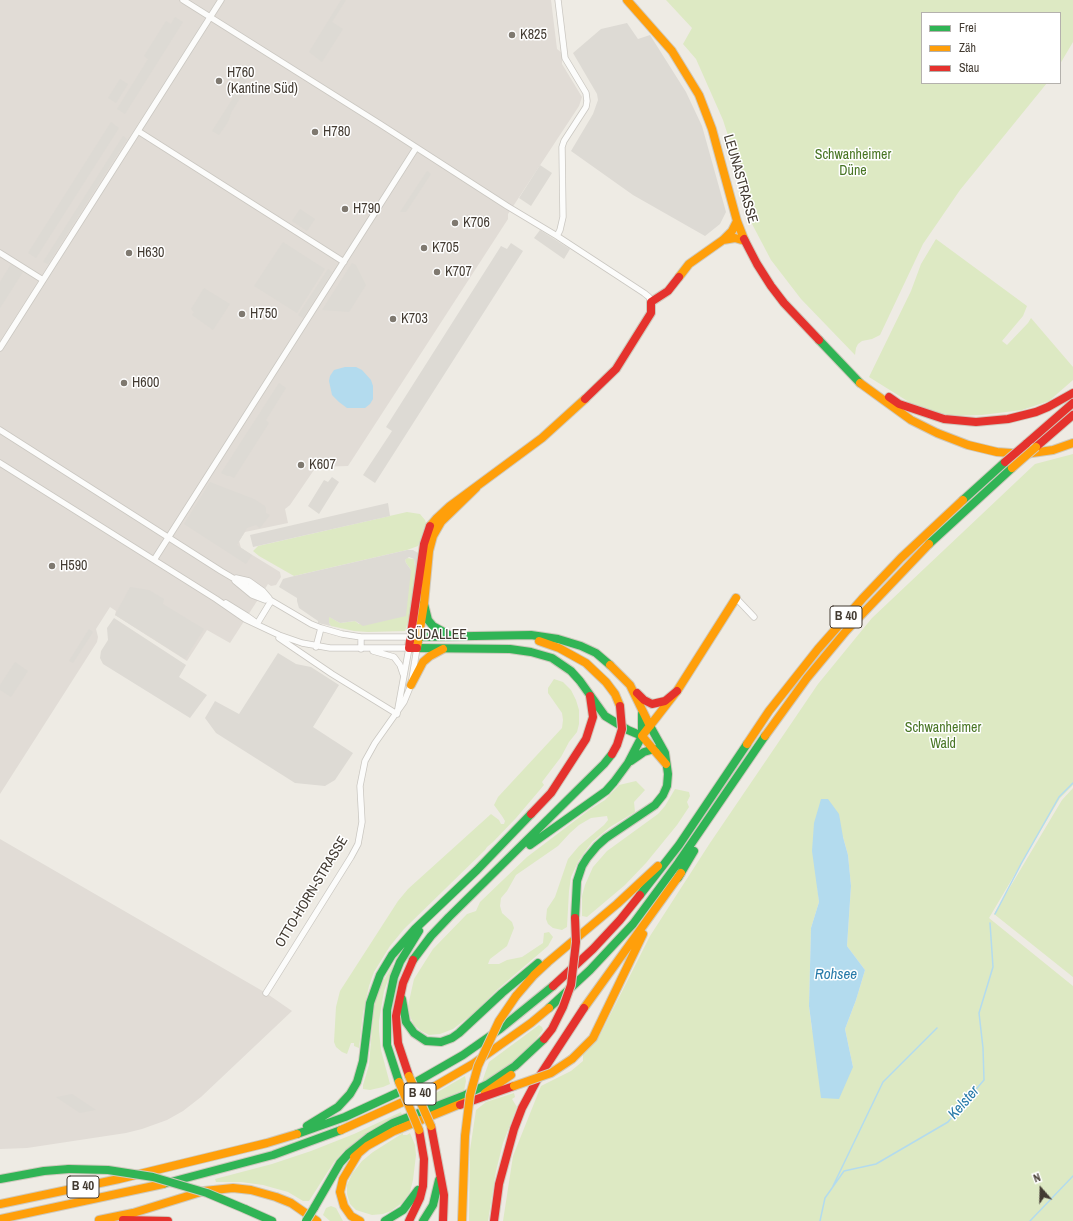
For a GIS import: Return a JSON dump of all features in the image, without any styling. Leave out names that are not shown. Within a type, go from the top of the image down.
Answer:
[{"type":"main road","name":"LEUNASTRASSE","points":[[627,0],[672,51],[698,95],[712,130],[737,221],[757,264],[769,283],[798,318],[836,359],[861,380]]},
{"type":"main road","points":[[415,637],[422,550],[428,532],[436,519],[444,510],[476,488],[542,438],[611,375],[620,364],[648,318],[652,309],[651,302],[668,291],[689,264],[723,240],[732,231],[737,221]]},
{"type":"main road","points":[[723,240],[735,238],[745,241]]},
{"type":"main road","points":[[861,380],[899,404],[915,410],[944,419],[976,422],[1008,419],[1036,412],[1073,393]]},
{"type":"main road","points":[[861,380],[911,420],[937,433],[968,445],[997,452],[1025,454],[1053,450],[1073,443]]},
{"type":"main road","name":"B 40","points":[[0,1204],[119,1179],[267,1143],[330,1123],[397,1093],[452,1062],[500,1029],[560,980],[605,937],[635,902],[679,845],[766,714],[818,649],[863,598],[901,558],[972,491],[1073,403]]},
{"type":"main road","name":"B 40","points":[[0,1219],[125,1194],[184,1180],[273,1155],[332,1134],[381,1113],[452,1077],[531,1023],[560,999],[605,955],[654,898],[782,712],[807,678],[846,631],[943,530],[1073,414]]},
{"type":"main road","points":[[413,648],[424,604],[430,543],[441,522],[476,488]]},
{"type":"main road","points":[[495,872],[541,836],[606,791],[628,763],[642,736],[677,691],[736,598]]},
{"type":"main road","points":[[424,604],[428,620],[432,626],[451,636]]},
{"type":"main road","points":[[518,635],[558,639],[589,649],[603,658],[644,700],[652,704],[665,701],[677,691]]},
{"type":"main road","points":[[443,1221],[444,1195],[436,1144],[431,1126],[400,1055],[397,1037],[396,1016],[401,991],[410,966],[428,941],[455,911],[604,764],[617,745],[622,729],[620,706],[615,694],[606,682],[586,663],[559,648],[532,638],[518,635]]},
{"type":"main road","name":"SÜDALLEE","points":[[415,637],[518,635]]},
{"type":"main road","name":"SÜDALLEE","points":[[413,648],[510,649],[540,654],[566,667],[580,681],[606,716],[628,730],[642,736]]},
{"type":"main road","points":[[411,685],[417,671],[425,659],[444,648]]},
{"type":"main road","points":[[460,1105],[488,1091],[510,1076],[527,1060],[552,1029],[563,1007],[571,985],[576,942],[575,918],[577,880],[582,866],[601,842],[651,809],[659,801],[667,786],[667,767],[663,750],[642,712],[630,684]]},
{"type":"main road","points":[[267,1143],[303,1128],[322,1118],[335,1110],[350,1094],[357,1082],[361,1070],[368,1010],[376,982],[386,964],[398,946],[477,870],[551,793],[589,732],[593,717],[590,696]]},
{"type":"main road","points":[[616,723],[630,725],[638,722],[642,712]]},
{"type":"main road","points":[[642,712],[642,736],[667,767]]},
{"type":"main road","points":[[628,763],[641,753],[654,749]]},
{"type":"main road","name":"B 40","points":[[494,1221],[501,1176],[514,1129],[522,1108],[537,1080],[572,1025],[681,873],[713,820],[728,790]]},
{"type":"main road","points":[[462,1221],[465,1136],[470,1095],[478,1066],[495,1028],[516,996],[534,975],[617,904],[679,845]]},
{"type":"main road","points":[[322,1194],[358,1154],[375,1141],[394,1131],[460,1105],[551,1073],[572,1059],[593,1038],[643,934],[681,873]]},
{"type":"main road","points":[[409,1221],[415,1211],[421,1192],[423,1177],[423,1148],[420,1130],[399,1082],[387,1045],[386,1022],[389,994],[400,962],[428,918]]},
{"type":"main road","points":[[401,991],[405,1018],[411,1030],[423,1040],[430,1042],[441,1042],[460,1033],[527,972],[540,962],[556,955]]},
{"type":"main road","points":[[306,1221],[340,1163],[349,1153],[369,1137],[393,1123],[463,1096],[488,1084],[515,1066],[544,1039]]},
{"type":"main road","points":[[358,1154],[343,1179],[340,1192],[344,1206],[351,1216],[360,1221]]},
{"type":"main road","points":[[423,1221],[431,1210],[435,1199],[440,1168]]},
{"type":"main road","name":"B 40","points":[[0,1179],[44,1170],[108,1170],[153,1177],[196,1189],[272,1221]]},
{"type":"main road","points":[[385,1221],[396,1216],[406,1208],[416,1194],[423,1177]]},
{"type":"main road","points":[[95,1221],[140,1211],[204,1191],[233,1188],[251,1190],[276,1196],[298,1207],[317,1221]]},
{"type":"main road","points":[[95,1221],[168,1221]]},
{"type":"street","points":[[183,0],[557,236],[644,293],[649,297],[651,302]]},
{"type":"street","points":[[0,348],[221,0]]},
{"type":"street","points":[[557,236],[563,217],[562,147],[564,141],[586,107],[587,101],[586,93],[566,58],[558,0]]},
{"type":"street","points":[[138,131],[344,262]]},
{"type":"street","points":[[154,560],[416,148]]},
{"type":"street","points":[[0,253],[43,280]]},
{"type":"street","name":"SÜDALLEE","points":[[0,430],[230,576],[304,620],[321,628],[342,634],[361,637],[415,637]]},
{"type":"street","name":"SÜDALLEE","points":[[0,463],[269,631],[397,714]]},
{"type":"street","points":[[736,598],[754,617]]},
{"type":"street","points":[[257,624],[271,601]]},
{"type":"street","points":[[316,647],[321,628]]},
{"type":"street","name":"SÜDALLEE","points":[[269,631],[288,639],[316,647],[361,649],[413,648]]},
{"type":"street","points":[[361,637],[361,649],[380,652],[394,657],[400,664],[404,676]]},
{"type":"street","name":"OTTO-HORN-STRASSE","points":[[397,714],[404,676],[413,648]]},
{"type":"street","name":"OTTO-HORN-STRASSE","points":[[266,993],[358,844],[362,822],[360,786],[365,760],[404,702],[411,685],[413,648]]},
{"type":"shaded area","points":[[0,0],[551,0],[557,49],[562,53],[562,64],[582,97],[579,106],[508,214],[508,219],[348,466],[316,467],[290,505],[285,509],[288,523],[245,532],[239,541],[241,548],[280,572],[281,577],[276,585],[271,586],[268,584],[230,643],[207,630],[187,661],[115,615],[116,611],[110,607],[96,629],[98,637],[97,642],[0,794]]},
{"type":"shaded area","points":[[341,0],[346,0],[332,22],[343,29],[322,62],[309,52]]},
{"type":"shaded area","points":[[175,17],[183,22],[125,114],[117,109],[148,59],[144,56],[166,21],[171,24]]},
{"type":"shaded area","points":[[627,23],[638,39],[650,35],[686,92],[702,126],[726,212],[720,224],[705,236],[633,195],[571,151],[593,114],[598,100],[597,94],[573,53],[601,29]]},
{"type":"shaded area","points":[[240,77],[247,81],[241,90],[244,92],[232,111],[228,122],[219,135],[212,131],[233,98],[228,95]]},
{"type":"shaded area","points":[[120,79],[128,84],[116,103],[108,98]]},
{"type":"shaded area","points":[[111,122],[119,128],[36,258],[28,253]]},
{"type":"shaded area","points":[[123,136],[127,139],[48,264],[43,262]]},
{"type":"shaded area","points":[[540,165],[552,173],[531,206],[519,198]]},
{"type":"shaded area","points":[[427,171],[431,174],[406,212],[400,212]]},
{"type":"shaded area","points":[[300,209],[315,219],[307,231],[292,221]]},
{"type":"shaded area","points":[[540,230],[570,249],[564,259],[534,238]]},
{"type":"shaded area","points":[[283,242],[325,269],[297,313],[254,286]]},
{"type":"shaded area","points":[[511,243],[523,251],[375,483],[363,475],[392,431],[386,427],[501,246],[507,249]]},
{"type":"shaded area","points":[[352,263],[356,265],[366,285],[349,312],[322,310]]},
{"type":"shaded area","points":[[11,264],[23,272],[0,308],[0,282]]},
{"type":"shaded area","points":[[328,269],[332,272],[303,318],[298,315]]},
{"type":"shaded area","points":[[204,288],[230,304],[213,330],[192,315],[194,312],[191,309]]},
{"type":"shaded area","points":[[279,383],[286,388],[266,420],[269,423],[234,478],[221,473]]},
{"type":"shaded area","points":[[332,477],[339,482],[319,514],[308,506],[324,480],[328,482]]},
{"type":"shaded area","points":[[210,482],[254,499],[265,506],[266,513],[270,515],[260,528],[256,525],[247,528],[237,545],[252,555],[246,564],[184,524]]},
{"type":"shaded area","points":[[388,503],[390,516],[253,547],[250,535]]},
{"type":"shaded area","points":[[407,550],[413,550],[418,553],[416,573],[414,559],[409,557],[405,560],[411,570],[406,616],[363,626],[355,621],[340,623],[329,617],[329,623],[331,626],[318,623],[318,621],[299,608],[297,598],[279,587],[283,579]]},
{"type":"shaded area","points":[[130,587],[149,590],[164,599],[163,604],[204,629],[185,659],[115,615]]},
{"type":"shaded area","points":[[114,618],[186,665],[179,677],[207,695],[190,718],[103,664],[100,658],[101,651],[108,640],[107,628]]},
{"type":"shaded area","points":[[89,629],[93,632],[73,663],[69,661]]},
{"type":"shaded area","points":[[278,653],[296,664],[311,667],[339,685],[313,727],[353,753],[335,780],[325,786],[295,783],[216,733],[205,718],[215,701],[239,714]]},
{"type":"shaded area","points":[[15,662],[28,671],[11,697],[0,690],[0,685]]},
{"type":"shaded area","points":[[0,839],[266,993],[292,1011],[201,1097],[183,1111],[167,1120],[126,1133],[27,1148],[0,1149]]},
{"type":"shaded area","points":[[72,1094],[96,1110],[80,1113],[56,1097]]},
{"type":"green space","name":"Schwanheimer Düne","points":[[666,0],[1073,0],[1073,42],[1061,62],[1061,12],[921,12],[921,84],[1046,84],[960,190],[923,244],[880,335],[872,339],[862,341],[858,344],[855,355],[801,299],[771,260],[751,222],[740,173],[723,120],[696,59],[683,44],[692,28]]},
{"type":"green space","points":[[936,239],[1027,306],[1023,316],[1002,341],[1007,345],[1031,318],[1073,367],[1073,380],[1049,401],[1022,410],[982,415],[949,416],[917,407],[869,377],[911,291],[921,264]]},
{"type":"green space","name":"Schwanheimer Wald","points":[[1073,454],[1073,785],[1060,798],[989,918],[1073,986],[1073,1221],[503,1221],[513,1156],[541,1086],[571,1071],[583,1061],[583,1054],[599,1037],[650,936],[710,843],[818,684],[872,618],[1035,464]],"holes":[[[843,837],[848,855],[851,886],[847,946],[865,970],[845,1029],[853,1067],[812,1030],[809,1006],[811,928],[819,902],[817,884]]]},
{"type":"green space","points":[[407,512],[420,514],[425,520],[427,526],[418,546],[407,550],[294,576],[253,551],[258,546]]},
{"type":"green space","points":[[407,558],[414,559],[416,573],[410,616],[405,631],[368,632],[354,631],[331,626],[328,616],[340,623],[355,621],[359,624],[411,570],[405,560]]},
{"type":"green space","points":[[554,679],[563,682],[571,690],[576,700],[579,710],[579,724],[577,732],[569,742],[561,757],[542,782],[544,785],[516,818],[404,929],[390,946],[374,972],[369,986],[363,1013],[359,1048],[354,1046],[354,1043],[351,1043],[347,1054],[342,1052],[336,1047],[334,1042],[336,1007],[340,991],[398,901],[408,889],[491,814],[499,820],[501,824],[504,824],[505,821],[494,805],[498,797],[562,728],[562,713],[548,693],[548,688]]},
{"type":"green space","points":[[636,781],[645,790],[634,802],[635,812],[610,827],[592,842],[579,860],[571,877],[567,927],[562,930],[553,928],[548,924],[546,919],[547,909],[555,897],[568,859],[579,846],[604,825],[608,820],[607,816],[591,818],[579,825],[558,846],[516,875],[507,891],[501,898],[500,906],[502,913],[512,922],[514,928],[507,946],[490,959],[488,964],[499,964],[507,960],[522,957],[543,943],[544,933],[549,932],[553,937],[548,946],[498,989],[474,1013],[453,1029],[440,1034],[429,1035],[414,1025],[408,1006],[414,979],[433,949],[467,914],[476,911],[480,902],[527,857],[589,810],[605,800],[619,785]]},
{"type":"green space","points":[[1073,788],[1073,977],[994,914],[1062,800]]},
{"type":"green space","points":[[675,789],[689,792],[690,796],[687,802],[689,807],[677,825],[646,863],[625,885],[587,917],[582,916],[582,896],[593,867],[607,851],[658,814],[665,806]]},
{"type":"green space","points":[[393,964],[384,991],[379,1021],[381,1050],[390,1084],[370,1090],[363,1089],[369,1065],[374,1005],[380,987]]},
{"type":"green space","points":[[539,1025],[543,1030],[531,1046],[516,1061],[482,1082],[489,1062]]},
{"type":"green space","points":[[465,1076],[466,1081],[464,1091],[432,1103],[429,1097]]},
{"type":"green space","points":[[514,1093],[515,1097],[512,1099],[517,1107],[503,1143],[496,1171],[488,1221],[469,1221],[470,1150],[476,1110],[486,1102]]},
{"type":"green space","points":[[401,1112],[402,1115],[362,1136],[345,1150],[334,1162],[309,1201],[303,1201],[288,1192],[263,1185],[241,1182],[216,1182],[215,1179],[272,1164],[311,1151],[354,1134]]},
{"type":"green space","points":[[403,1133],[403,1135],[407,1135],[410,1133],[415,1145],[416,1155],[410,1192],[402,1203],[391,1211],[383,1214],[372,1215],[356,1210],[350,1204],[347,1194],[347,1185],[352,1174],[362,1161],[373,1152]]},
{"type":"green space","points":[[331,1206],[336,1208],[343,1221],[330,1221],[323,1215],[326,1208]]},
{"type":"water","points":[[345,367],[356,367],[362,370],[371,380],[373,386],[373,399],[365,408],[347,408],[332,395],[329,381],[330,376],[334,370]]},
{"type":"water","name":"Rohsee","points":[[821,799],[828,799],[839,814],[848,855],[851,886],[847,946],[865,970],[845,1029],[853,1067],[839,1099],[821,1098],[809,1006],[811,928],[819,902],[812,851],[814,823]]},
{"type":"waterway","name":"Kelster","points":[[995,914],[1059,797],[1073,783]]},
{"type":"waterway","name":"Kelster","points":[[820,1221],[825,1198],[844,1171],[876,1164],[948,1122],[984,1080],[983,1048],[979,1013],[993,967],[990,923]]},
{"type":"waterway","name":"Kelster","points":[[833,1186],[883,1082],[937,1028]]},
{"type":"waterway","points":[[1030,1221],[1073,1176]]},
{"type":"traffic: fast","points":[[819,340],[860,383]]},
{"type":"traffic: fast","points":[[963,500],[1005,462]]},
{"type":"traffic: fast","points":[[929,544],[1012,468]]},
{"type":"traffic: fast","points":[[424,604],[428,620],[433,626],[451,636]]},
{"type":"traffic: fast","points":[[419,637],[531,635],[558,639],[581,646],[596,653],[610,665]]},
{"type":"traffic: fast","points":[[417,648],[510,649],[531,652],[552,658],[571,671],[605,716],[628,730],[642,736]]},
{"type":"traffic: fast","points":[[530,845],[606,791],[614,782],[628,763],[642,736],[642,714]]},
{"type":"traffic: fast","points":[[575,918],[577,881],[582,866],[587,858],[606,838],[655,805],[663,795],[667,786],[668,774],[665,753],[650,726]]},
{"type":"traffic: fast","points":[[549,1008],[590,970],[633,924],[678,863],[765,736]]},
{"type":"traffic: fast","points":[[640,895],[679,845],[747,744]]},
{"type":"traffic: fast","points":[[631,761],[644,752],[654,749]]},
{"type":"traffic: fast","points":[[413,960],[431,936],[449,917],[604,764],[612,754]]},
{"type":"traffic: fast","points":[[307,1126],[338,1107],[350,1094],[357,1082],[363,1061],[370,1003],[380,975],[392,955],[415,929],[477,870],[531,814]]},
{"type":"traffic: fast","points":[[678,878],[694,851]]},
{"type":"traffic: fast","points":[[399,1082],[387,1045],[387,1010],[394,977],[400,962],[419,931]]},
{"type":"traffic: fast","points":[[402,999],[406,1022],[414,1033],[426,1041],[441,1042],[452,1038],[459,1033],[502,993],[538,963]]},
{"type":"traffic: fast","points":[[297,1134],[345,1117],[397,1093],[463,1055],[500,1029],[553,986]]},
{"type":"traffic: fast","points":[[314,1208],[340,1163],[349,1153],[369,1137],[393,1123],[463,1096],[488,1084],[515,1066],[544,1039]]},
{"type":"traffic: fast","points":[[163,1184],[273,1155],[341,1130]]},
{"type":"traffic: fast","points":[[0,1179],[44,1171],[69,1169]]},
{"type":"traffic: fast","points":[[69,1169],[108,1170],[153,1177],[207,1193],[245,1209]]},
{"type":"traffic: fast","points":[[423,1221],[433,1205],[439,1180]]},
{"type":"traffic: fast","points":[[385,1221],[403,1210],[418,1190]]},
{"type":"traffic: fast","points":[[306,1221],[314,1208]]},
{"type":"traffic: fast","points":[[245,1209],[272,1221]]},
{"type":"traffic: slow","points":[[627,0],[672,51],[699,95],[712,129],[737,221],[744,239]]},
{"type":"traffic: slow","points":[[679,277],[689,264],[723,240],[732,231],[737,221]]},
{"type":"traffic: slow","points":[[723,240],[735,238],[745,241]]},
{"type":"traffic: slow","points":[[860,383],[911,420],[937,433],[968,445],[997,452],[1025,454],[1053,450],[1073,443]]},
{"type":"traffic: slow","points":[[430,526],[450,506],[542,438],[585,399]]},
{"type":"traffic: slow","points":[[1012,468],[1036,447]]},
{"type":"traffic: slow","points":[[417,648],[424,604],[429,551],[433,536],[441,522],[476,488]]},
{"type":"traffic: slow","points":[[747,744],[769,711],[818,649],[863,598],[901,558],[963,500]]},
{"type":"traffic: slow","points":[[765,736],[807,678],[846,631],[929,544]]},
{"type":"traffic: slow","points":[[666,764],[642,736],[677,691],[736,598]]},
{"type":"traffic: slow","points":[[539,641],[559,648],[586,663],[606,682],[615,694],[620,706]]},
{"type":"traffic: slow","points":[[411,685],[423,662],[430,656],[443,649]]},
{"type":"traffic: slow","points":[[610,665],[630,685],[650,726]]},
{"type":"traffic: slow","points":[[516,996],[534,975],[548,962],[617,904],[658,866]]},
{"type":"traffic: slow","points":[[584,1008],[681,873]]},
{"type":"traffic: slow","points":[[572,1059],[593,1038],[643,934]]},
{"type":"traffic: slow","points":[[465,1136],[470,1095],[478,1066],[499,1021],[516,996]]},
{"type":"traffic: slow","points":[[341,1130],[425,1092],[473,1064],[531,1023],[549,1008]]},
{"type":"traffic: slow","points":[[514,1086],[551,1073],[572,1059]]},
{"type":"traffic: slow","points":[[485,1093],[511,1075]]},
{"type":"traffic: slow","points":[[409,1076],[431,1126]]},
{"type":"traffic: slow","points":[[399,1082],[419,1130]]},
{"type":"traffic: slow","points":[[354,1157],[367,1146],[394,1131],[465,1102]]},
{"type":"traffic: slow","points":[[0,1204],[119,1179],[267,1143],[297,1134]]},
{"type":"traffic: slow","points":[[462,1221],[465,1136]]},
{"type":"traffic: slow","points":[[358,1154],[343,1179],[340,1192],[344,1206],[351,1216],[360,1221]]},
{"type":"traffic: slow","points":[[0,1219],[163,1184]]},
{"type":"traffic: slow","points":[[99,1220],[133,1213],[204,1191],[233,1188],[251,1190],[276,1197],[291,1203],[317,1221]]},
{"type":"traffic: jam","points":[[744,239],[771,286],[784,303],[819,340]]},
{"type":"traffic: jam","points":[[585,399],[616,369],[651,313],[651,302],[668,291],[679,277]]},
{"type":"traffic: jam","points":[[889,397],[899,404],[944,419],[976,422],[1008,419],[1036,412],[1073,393]]},
{"type":"traffic: jam","points":[[1026,444],[1073,403]]},
{"type":"traffic: jam","points":[[1036,447],[1073,415]]},
{"type":"traffic: jam","points":[[1005,462],[1026,444]]},
{"type":"traffic: jam","points":[[417,648],[409,648],[424,544],[430,526]]},
{"type":"traffic: jam","points":[[637,693],[644,700],[652,704],[665,701],[677,691]]},
{"type":"traffic: jam","points":[[531,814],[551,793],[586,739],[593,717],[590,696]]},
{"type":"traffic: jam","points":[[612,754],[617,745],[622,729],[620,706]]},
{"type":"traffic: jam","points":[[553,986],[593,949],[620,920],[640,895]]},
{"type":"traffic: jam","points":[[544,1039],[552,1029],[563,1007],[571,985],[576,942],[575,918]]},
{"type":"traffic: jam","points":[[409,1076],[398,1043],[396,1016],[403,983],[413,960]]},
{"type":"traffic: jam","points":[[494,1221],[499,1184],[514,1129],[522,1108],[537,1080],[584,1008]]},
{"type":"traffic: jam","points":[[460,1105],[514,1086]]},
{"type":"traffic: jam","points":[[431,1126],[444,1195],[443,1221]]},
{"type":"traffic: jam","points":[[409,1221],[420,1198],[423,1186],[424,1159],[419,1130]]},
{"type":"traffic: jam","points":[[123,1220],[168,1221]]},
{"type":"place","name":"K825","points":[[512,35]]},
{"type":"place","name":"H760 (Kantine Süd)","points":[[219,81]]},
{"type":"place","name":"H780","points":[[315,132]]},
{"type":"place","name":"H790","points":[[345,209]]},
{"type":"place","name":"K706","points":[[455,223]]},
{"type":"place","name":"K705","points":[[424,248]]},
{"type":"place","name":"H630","points":[[129,253]]},
{"type":"place","name":"K707","points":[[437,272]]},
{"type":"place","name":"H750","points":[[242,314]]},
{"type":"place","name":"K703","points":[[393,319]]},
{"type":"place","name":"H600","points":[[124,383]]},
{"type":"place","name":"K607","points":[[301,465]]},
{"type":"place","name":"H590","points":[[52,566]]}]
